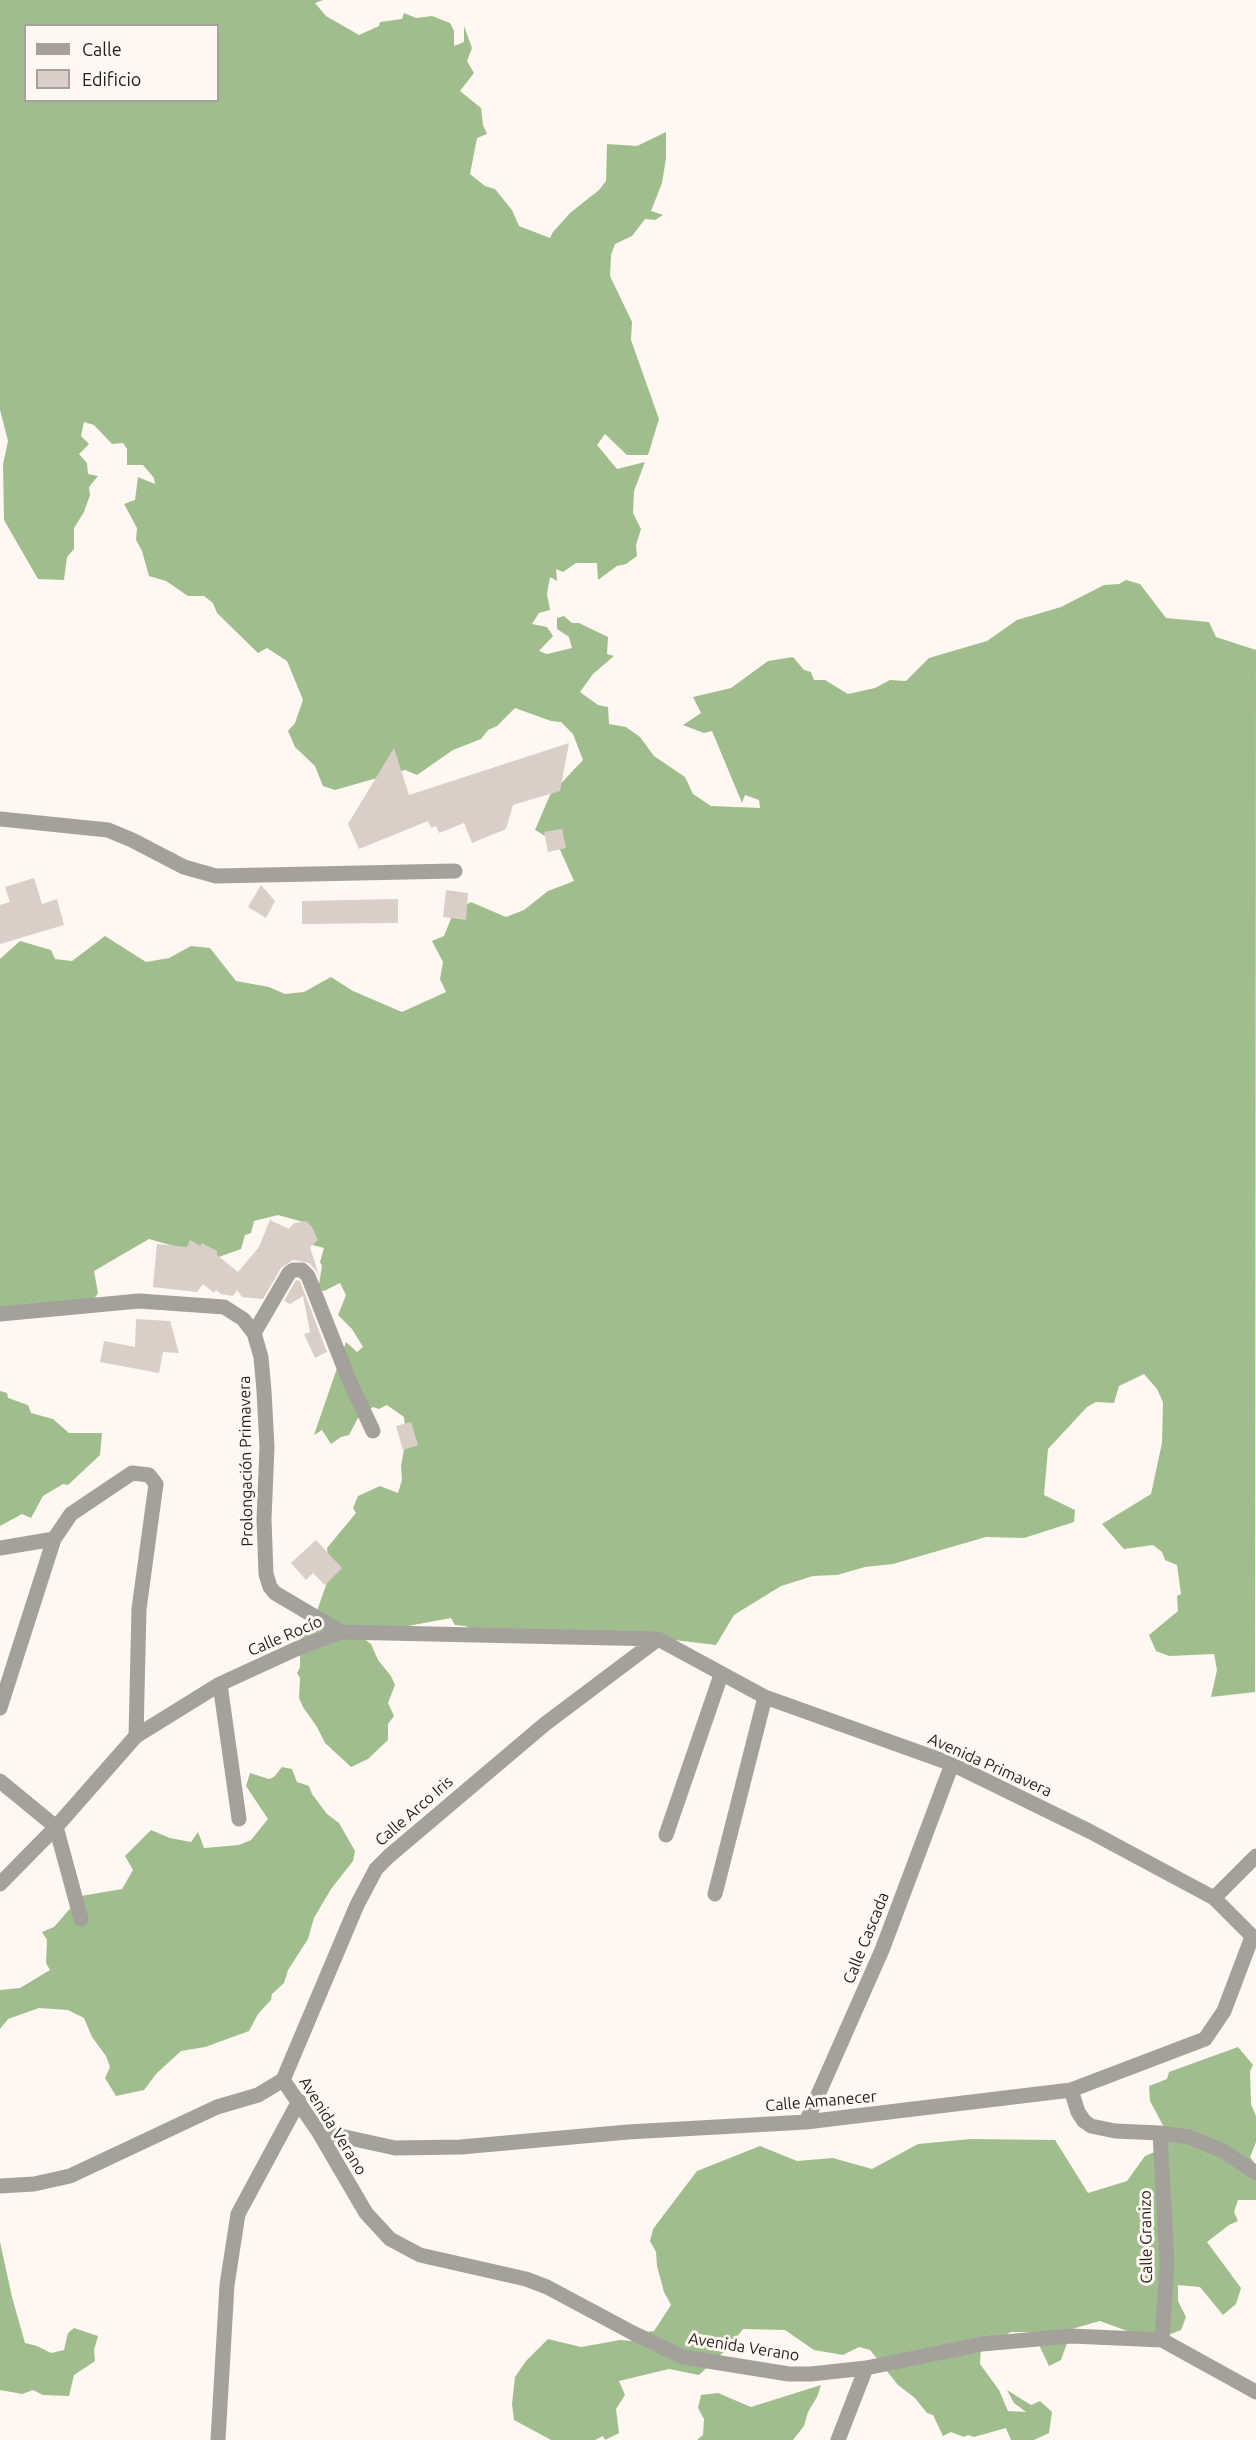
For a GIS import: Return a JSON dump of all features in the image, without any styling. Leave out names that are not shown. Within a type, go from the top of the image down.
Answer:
[{"type":"street","points":[[0,819],[108,830],[184,867],[216,876],[456,871]]},
{"type":"street","points":[[2,1314],[139,1301],[224,1307],[243,1319],[254,1333],[289,1273],[293,1270],[302,1270],[308,1276],[349,1380],[373,1431]]},
{"type":"street","name":"Prolongación Primavera","points":[[254,1333],[261,1358],[265,1402],[266,1574],[270,1587],[275,1593],[341,1632]]},
{"type":"street","points":[[0,1708],[54,1539],[71,1514],[132,1473],[149,1475],[156,1484],[139,1609],[136,1736]]},
{"type":"street","points":[[0,1548],[54,1539]]},
{"type":"street","name":"Calle Rocío","points":[[0,1884],[56,1827],[136,1736],[220,1684],[296,1649],[341,1632],[658,1639]]},
{"type":"street","name":"Avenida Primavera","points":[[658,1639],[765,1697],[952,1764],[1091,1832],[1215,1898],[1254,1938]]},
{"type":"street","name":"Calle Arco Iris","points":[[283,2080],[357,1905],[376,1869],[545,1724],[658,1639]]},
{"type":"street","points":[[666,1835],[721,1675]]},
{"type":"street","points":[[220,1684],[239,1819]]},
{"type":"street","points":[[715,1894],[765,1697]]},
{"type":"street","name":"Calle Cascada","points":[[806,2122],[882,1950],[952,1764]]},
{"type":"street","points":[[0,1781],[56,1827],[81,1919]]},
{"type":"street","points":[[1215,1898],[1256,1856]]},
{"type":"street","name":"Calle Amanecer","points":[[318,2131],[395,2148],[430,2147],[628,2132],[806,2122],[1071,2090],[1205,2038],[1224,2011],[1254,1938]]},
{"type":"street","points":[[0,2186],[34,2184],[70,2176],[217,2107],[258,2095],[283,2080]]},
{"type":"street","name":"Avenida Verano","points":[[283,2080],[299,2101],[372,2220],[390,2239],[420,2255],[526,2279],[547,2287],[683,2357],[789,2374],[866,2367],[982,2344],[1071,2336],[1162,2340],[1256,2392]]},
{"type":"street","points":[[1071,2090],[1078,2112],[1091,2126],[1115,2131],[1160,2133],[1189,2138],[1223,2151],[1256,2173]]},
{"type":"street","points":[[218,2440],[227,2285],[238,2214],[299,2101]]},
{"type":"street","name":"Calle Granizo","points":[[1160,2133],[1167,2264],[1162,2340]]},
{"type":"street","points":[[838,2440],[866,2367]]},
{"type":"green space","points":[[0,0],[323,0],[315,3],[326,16],[359,35],[379,26],[380,22],[402,19],[404,13],[416,18],[432,16],[450,23],[454,31],[454,46],[464,42],[464,26],[472,48],[467,61],[474,73],[460,91],[481,108],[483,125],[487,134],[477,138],[470,174],[485,186],[495,189],[512,210],[519,226],[550,238],[570,213],[599,190],[606,181],[607,144],[637,146],[666,132],[666,158],[662,183],[651,211],[663,215],[655,220],[645,219],[632,236],[615,244],[611,255],[610,276],[632,322],[631,340],[659,419],[648,455],[627,455],[605,434],[597,445],[617,469],[645,462],[634,491],[633,513],[641,529],[636,545],[637,556],[626,564],[617,566],[598,580],[597,563],[576,563],[563,572],[556,569],[557,581],[550,577],[547,594],[550,610],[539,613],[532,624],[547,627],[553,636],[539,651],[547,654],[572,648],[569,637],[557,629],[557,618],[564,616],[572,623],[579,623],[608,637],[607,654],[614,656],[593,674],[580,692],[598,705],[608,707],[609,724],[626,727],[640,737],[654,756],[685,777],[693,794],[711,806],[760,808],[759,800],[745,795],[742,803],[712,731],[704,733],[683,725],[701,713],[693,697],[731,688],[768,661],[793,657],[804,670],[811,672],[814,680],[825,680],[848,694],[875,688],[890,680],[906,681],[929,658],[987,641],[1017,620],[1061,607],[1104,585],[1119,584],[1126,580],[1140,584],[1166,618],[1209,622],[1216,637],[1256,650],[1255,1692],[1211,1697],[1217,1670],[1214,1654],[1169,1656],[1156,1651],[1149,1635],[1178,1611],[1177,1596],[1181,1594],[1177,1565],[1165,1560],[1162,1552],[1153,1545],[1124,1549],[1102,1524],[1151,1494],[1162,1443],[1163,1402],[1157,1389],[1144,1374],[1119,1386],[1114,1403],[1096,1402],[1087,1407],[1048,1449],[1044,1495],[1075,1510],[1074,1522],[1024,1538],[986,1537],[893,1564],[865,1567],[837,1575],[813,1576],[781,1586],[734,1615],[716,1645],[649,1637],[482,1632],[455,1625],[451,1618],[359,1635],[371,1644],[378,1660],[395,1685],[388,1703],[394,1716],[388,1724],[388,1740],[368,1759],[351,1767],[325,1743],[299,1698],[300,1678],[297,1673],[300,1667],[300,1640],[312,1625],[330,1574],[327,1548],[356,1513],[353,1508],[358,1496],[380,1486],[398,1493],[402,1480],[401,1466],[406,1438],[404,1417],[387,1405],[379,1409],[373,1407],[359,1416],[349,1435],[331,1444],[322,1430],[314,1435],[346,1342],[357,1352],[363,1347],[352,1329],[338,1315],[346,1295],[340,1283],[324,1291],[318,1290],[322,1266],[320,1262],[324,1248],[301,1242],[303,1222],[278,1215],[254,1221],[251,1233],[245,1235],[241,1249],[216,1258],[149,1239],[94,1271],[98,1293],[88,1308],[0,1318],[0,959],[20,941],[51,950],[55,959],[72,961],[105,936],[146,962],[169,958],[191,946],[210,948],[236,981],[269,987],[285,994],[304,992],[331,977],[353,991],[402,1012],[446,992],[440,979],[443,962],[432,941],[444,936],[454,911],[471,902],[506,917],[524,910],[548,891],[574,881],[557,843],[535,830],[550,795],[583,760],[573,734],[561,722],[551,721],[515,708],[497,726],[488,730],[481,739],[453,750],[417,775],[405,770],[335,790],[323,786],[315,766],[295,747],[288,731],[295,723],[303,700],[287,661],[267,648],[258,653],[217,613],[213,603],[204,596],[188,596],[166,581],[149,576],[142,551],[136,540],[137,528],[124,504],[135,500],[138,477],[155,484],[154,478],[143,465],[127,465],[127,449],[123,443],[112,444],[94,425],[84,422],[81,436],[89,444],[79,454],[87,463],[88,474],[98,476],[89,487],[90,495],[84,512],[74,528],[74,549],[67,557],[64,580],[38,579],[4,520],[3,464],[8,441],[0,410]]},
{"type":"green space","points":[[0,1391],[7,1393],[8,1398],[28,1405],[31,1413],[53,1419],[69,1433],[102,1433],[100,1455],[68,1485],[63,1484],[43,1496],[31,1518],[22,1514],[0,1526]]},
{"type":"green space","points":[[282,1767],[292,1769],[297,1782],[309,1786],[312,1794],[327,1814],[339,1823],[355,1851],[353,1861],[331,1889],[314,1918],[308,1939],[288,1970],[284,1983],[272,1994],[271,2000],[258,2014],[249,2031],[205,2047],[181,2051],[157,2073],[144,2090],[116,2096],[105,2078],[110,2067],[106,2056],[92,2037],[84,2018],[68,2010],[39,2008],[8,2019],[0,2029],[0,1990],[20,1988],[50,1970],[46,1963],[47,1940],[42,1932],[54,1927],[81,1896],[122,1889],[133,1870],[125,1856],[151,1830],[170,1838],[191,1842],[198,1832],[204,1848],[239,1845],[251,1840],[268,1819],[246,1786],[250,1773],[269,1779],[274,1777]]},
{"type":"green space","points":[[1238,2047],[1253,2065],[1250,2071],[1251,2104],[1256,2116],[1256,2142],[1250,2157],[1256,2165],[1256,2200],[1238,2200],[1234,2212],[1238,2221],[1207,2242],[1241,2288],[1236,2304],[1223,2315],[1200,2287],[1178,2285],[1178,2301],[1186,2317],[1181,2330],[1166,2336],[1130,2332],[1100,2321],[1072,2329],[1061,2360],[1049,2366],[1033,2332],[1011,2332],[981,2347],[980,2364],[999,2390],[1008,2411],[1026,2412],[1014,2403],[1007,2390],[1031,2405],[1040,2401],[1052,2412],[1049,2433],[1034,2440],[1011,2440],[1006,2428],[974,2437],[968,2435],[964,2437],[951,2432],[943,2436],[933,2415],[927,2413],[915,2398],[898,2385],[870,2350],[859,2347],[843,2355],[814,2350],[785,2330],[743,2329],[731,2345],[699,2375],[669,2369],[619,2381],[625,2395],[616,2409],[619,2433],[605,2440],[603,2436],[595,2440],[551,2440],[514,2420],[512,2404],[515,2377],[526,2361],[548,2339],[581,2347],[620,2340],[631,2341],[637,2333],[654,2331],[671,2305],[664,2292],[656,2252],[650,2241],[653,2229],[697,2171],[760,2146],[797,2161],[833,2158],[872,2169],[918,2144],[971,2139],[1055,2140],[1088,2193],[1127,2181],[1145,2156],[1157,2151],[1166,2131],[1150,2101],[1149,2086],[1167,2079],[1169,2072]]},
{"type":"green space","points":[[0,2242],[25,2343],[51,2353],[64,2350],[68,2333],[74,2328],[98,2336],[94,2350],[95,2361],[74,2375],[69,2396],[43,2395],[33,2390],[22,2394],[0,2390]]},
{"type":"green space","points":[[821,2385],[804,2426],[793,2440],[697,2440],[703,2435],[704,2419],[698,2408],[701,2395],[718,2393],[751,2407]]},
{"type":"building","points":[[569,743],[560,791],[513,805],[506,829],[472,843],[464,823],[439,833],[436,826],[431,828],[428,821],[359,849],[348,824],[394,748],[409,795]]},
{"type":"building","points":[[562,829],[566,848],[548,852],[544,832]]},
{"type":"building","points":[[34,878],[42,904],[57,899],[64,925],[0,944],[0,905],[10,902],[5,887]]},
{"type":"building","points":[[261,885],[275,901],[266,918],[248,907]]},
{"type":"building","points":[[446,890],[468,893],[466,920],[443,917]]},
{"type":"building","points":[[398,899],[398,923],[302,924],[302,901]]},
{"type":"building","points":[[270,1220],[289,1229],[294,1223],[306,1221],[312,1227],[318,1240],[310,1247],[321,1282],[317,1272],[309,1263],[293,1260],[281,1268],[263,1299],[242,1297],[237,1290],[233,1296],[221,1294],[216,1290],[214,1293],[203,1284],[197,1292],[153,1287],[157,1244],[187,1247],[190,1240],[200,1246],[202,1243],[217,1251],[217,1255],[238,1272],[259,1247]]},
{"type":"building","points":[[296,1280],[300,1281],[327,1352],[315,1358],[304,1334],[310,1332],[303,1296],[290,1304],[284,1301]]},
{"type":"building","points":[[136,1319],[170,1321],[179,1353],[163,1352],[159,1373],[100,1362],[104,1341],[135,1347]]},
{"type":"building","points":[[411,1422],[418,1445],[403,1450],[396,1426]]},
{"type":"building","points":[[316,1540],[342,1568],[325,1585],[313,1573],[306,1580],[291,1563]]}]
